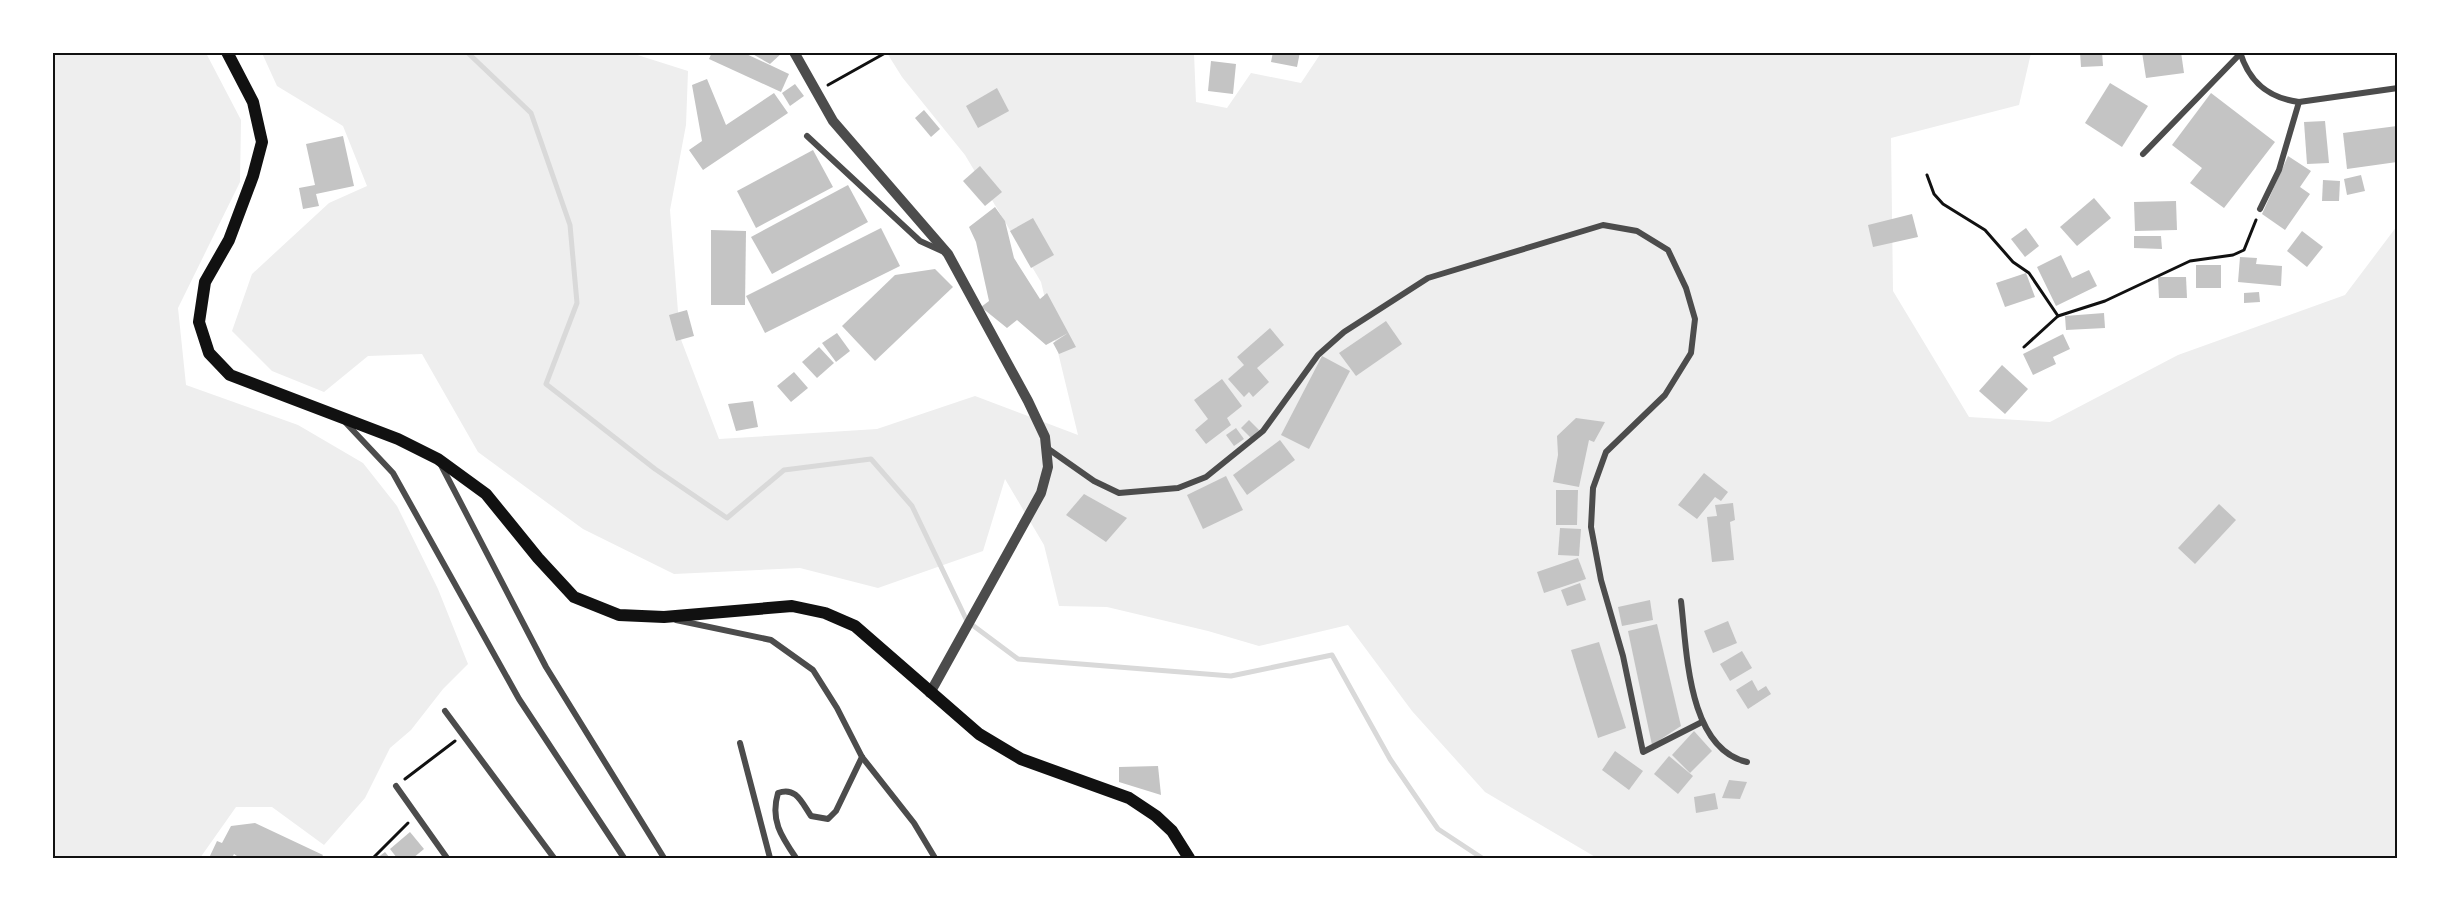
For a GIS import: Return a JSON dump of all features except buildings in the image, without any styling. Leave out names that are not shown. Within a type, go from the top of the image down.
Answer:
[{"type":"main road","points":[[227,52],[253,102],[262,142],[253,176],[230,240],[205,282],[199,322],[209,353],[230,375],[398,439],[438,459],[486,494],[538,558],[574,597],[619,615],[664,617],[792,606],[825,613],[855,626],[930,693],[999,748],[1021,759],[1129,798],[1156,816],[1172,831],[1189,858]]},
{"type":"street","points":[[794,52],[833,121],[948,254],[1028,400],[1045,437],[1048,467],[1041,494],[930,693]]},
{"type":"street","points":[[2143,154],[2240,53],[2246,68],[2261,88],[2276,97],[2299,102],[2397,88]]},
{"type":"street","points":[[2260,209],[2279,170],[2299,102]]},
{"type":"street","points":[[807,136],[920,241],[948,254]]},
{"type":"street","points":[[1046,448],[1094,481],[1119,493],[1178,488],[1206,477],[1263,431],[1327,348],[1344,332],[1428,278],[1603,225],[1637,231],[1668,250],[1686,288],[1695,319],[1691,353],[1665,395],[1606,452],[1593,488],[1591,527],[1601,580],[1623,656],[1643,752],[1702,722]]},
{"type":"street","points":[[341,418],[393,473],[519,699],[624,858]]},
{"type":"street","points":[[438,459],[546,667],[664,858]]},
{"type":"street","points":[[1681,601],[1693,694],[1702,722],[1716,743],[1730,756],[1747,762]]},
{"type":"street","points":[[664,617],[771,640],[813,670],[837,708],[862,758],[914,823],[935,858]]},
{"type":"street","points":[[445,711],[554,858]]},
{"type":"street","points":[[740,743],[770,858]]},
{"type":"street","points":[[796,858],[780,835],[774,816],[778,793],[786,790],[795,793],[811,816],[828,819],[836,811],[862,758]]},
{"type":"street","points":[[396,786],[447,858]]},
{"type":"path","points":[[816,92],[886,52]]},
{"type":"path","points":[[1927,175],[1934,194],[1944,204],[1985,230],[2013,262],[2030,273],[2058,316]]},
{"type":"path","points":[[2024,347],[2058,316],[2105,301],[2190,261],[2233,255],[2244,250],[2260,209]]},
{"type":"path","points":[[396,786],[463,735]]},
{"type":"path","points":[[373,858],[416,814]]},
{"type":"shaded area","points":[[628,52],[688,71],[686,125],[670,210],[680,337],[719,439],[877,429],[975,396],[1078,435],[1041,282],[965,155],[902,77],[887,53],[1194,53],[1196,102],[1227,108],[1251,73],[1301,83],[1321,53],[2031,53],[2019,105],[1891,138],[1893,291],[1969,417],[2050,422],[2178,355],[2345,295],[2397,226],[2397,858],[1597,858],[1485,792],[1412,711],[1348,625],[1259,646],[1208,631],[1107,607],[1059,606],[1044,545],[1005,479],[983,551],[878,588],[800,568],[674,574],[583,529],[478,452],[422,354],[368,356],[324,392],[272,371],[232,331],[252,274],[329,203],[367,186],[343,126],[277,86],[262,53]]},
{"type":"shaded area","points":[[52,53],[206,53],[241,120],[240,182],[178,308],[186,385],[298,425],[363,463],[397,506],[438,589],[468,664],[443,689],[411,730],[390,748],[365,798],[324,845],[272,807],[236,807],[200,858],[53,858]]},
{"type":"waterway","points":[[467,52],[531,113],[570,225],[577,303],[546,384],[655,469],[727,518],[784,470],[871,459],[912,506],[967,621],[1018,659],[1231,676],[1332,655],[1390,759],[1438,829],[1482,858]]}]
